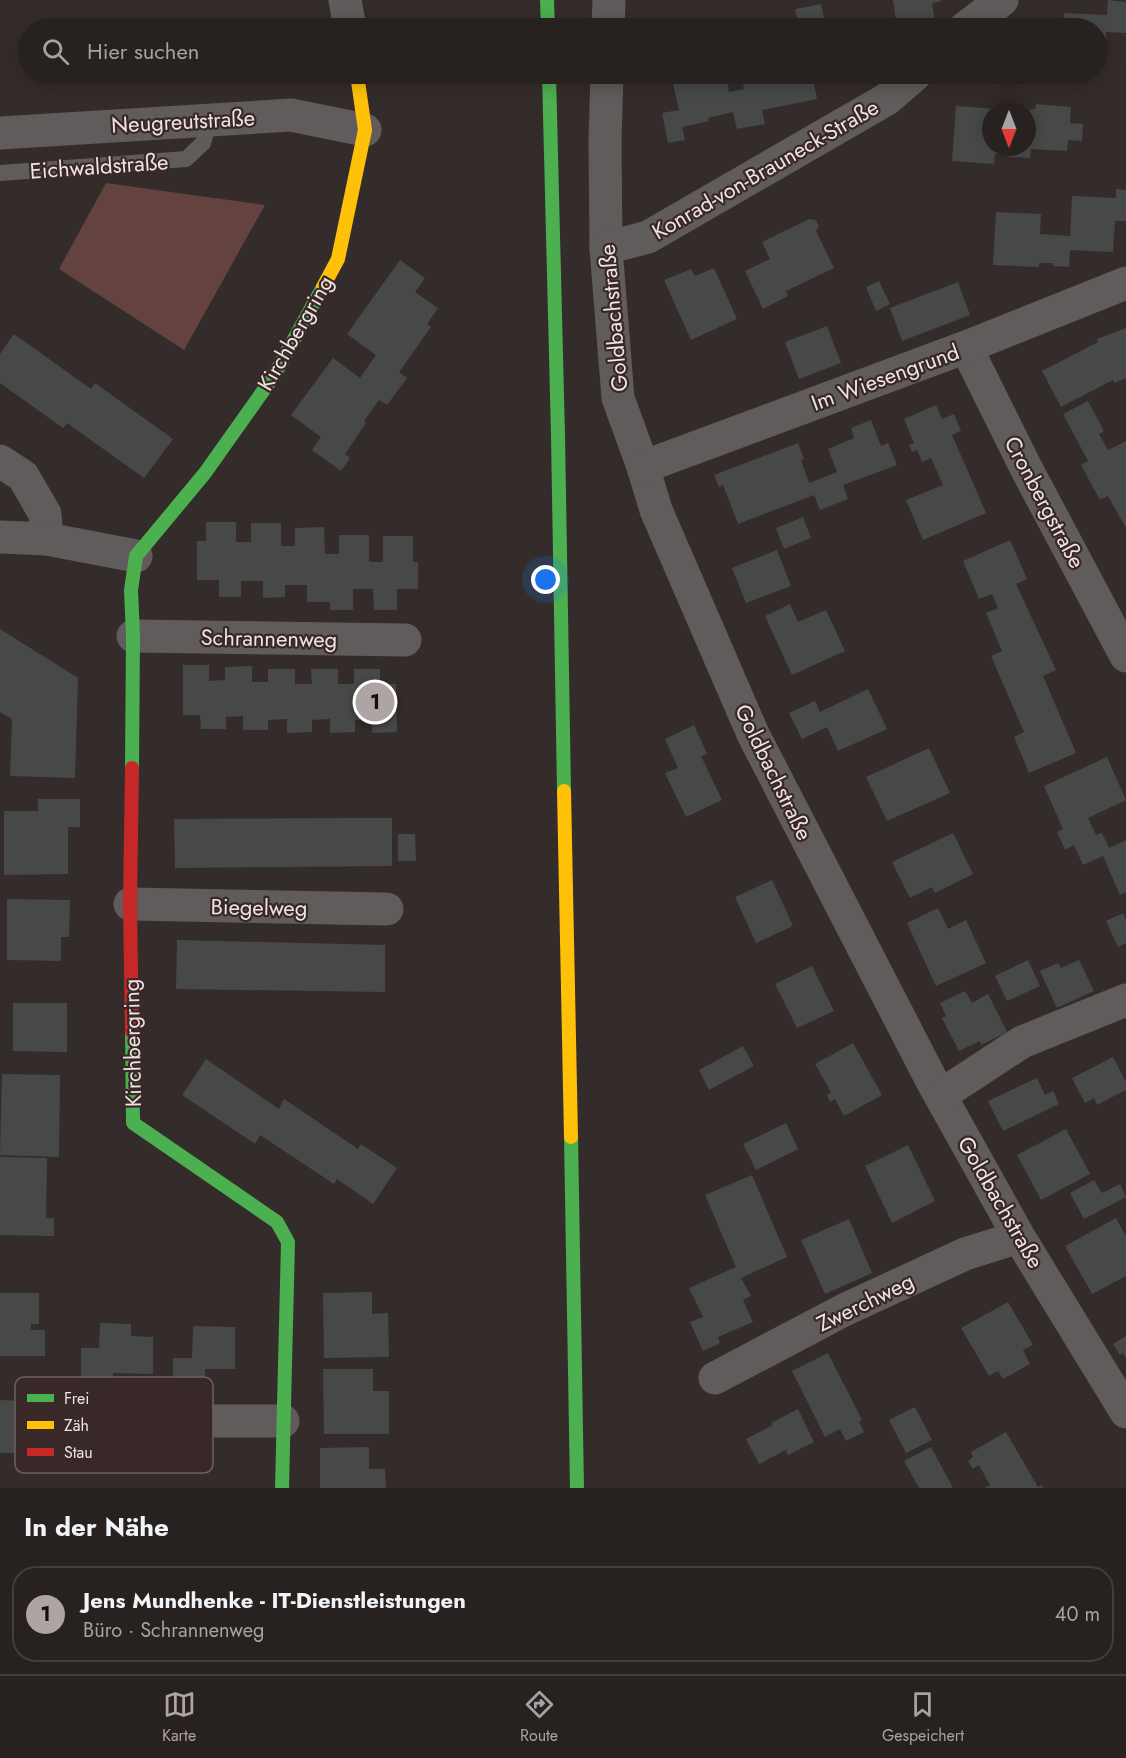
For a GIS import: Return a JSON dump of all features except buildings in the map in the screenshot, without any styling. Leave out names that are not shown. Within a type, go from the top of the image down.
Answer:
[{"type":"street","points":[[345,0],[348,18]]},
{"type":"street","points":[[547,0],[548,18]]},
{"type":"street","points":[[608,18],[609,0]]},
{"type":"street","points":[[979,18],[1002,0]]},
{"type":"street","name":"Kirchbergring","points":[[282,1488],[288,1242],[277,1222],[133,1123],[130,904],[133,636],[131,590],[136,556],[204,473],[273,376],[338,259],[365,130],[358,84]]},
{"type":"street","points":[[549,84],[558,435],[577,1488]]},
{"type":"street","name":"Goldbachstraße","points":[[607,84],[604,140],[606,248],[618,398],[656,510],[753,734],[941,1095],[1019,1237],[1125,1406]]},
{"type":"street","name":"Konrad-von-Brauneck-Straße","points":[[606,248],[648,237],[887,99],[904,84]]},
{"type":"street","name":"Neugreutstraße","points":[[0,133],[291,115],[365,130]]},
{"type":"street","name":"Im Wiesengrund","points":[[643,467],[966,347],[1126,284]]},
{"type":"street","name":"Cronbergstraße","points":[[966,347],[1026,468],[1126,656]]},
{"type":"street","points":[[0,461],[23,476],[45,514],[47,539]]},
{"type":"street","points":[[0,537],[47,539],[136,556]]},
{"type":"street","name":"Schrannenweg","points":[[133,636],[405,640]]},
{"type":"street","name":"Biegelweg","points":[[130,904],[387,909]]},
{"type":"street","points":[[941,1095],[1022,1042],[1126,1000]]},
{"type":"street","name":"Zwerchweg","points":[[715,1378],[844,1310],[965,1254],[1019,1237]]},
{"type":"street","points":[[213,1421],[283,1421]]},
{"type":"lane","name":"Eichwaldstraße","points":[[0,173],[186,159],[203,143],[210,119]]},
{"type":"shaded area","points":[[106,183],[265,205],[184,350],[59,269]]},
{"type":"traffic: fast","points":[[547,0],[548,18]]},
{"type":"traffic: fast","points":[[549,84],[564,791]]},
{"type":"traffic: fast","points":[[132,768],[131,590],[136,556],[205,473],[273,377],[323,287]]},
{"type":"traffic: fast","points":[[132,1032],[133,1123],[277,1222],[288,1242],[282,1488]]},
{"type":"traffic: fast","points":[[571,1137],[577,1488]]},
{"type":"traffic: slow","points":[[323,287],[338,259],[365,130],[358,84]]},
{"type":"traffic: slow","points":[[564,791],[571,1137]]},
{"type":"traffic: jam","points":[[132,768],[130,904],[132,1032]]},
{"type":"place","name":"Jens Mundhenke - IT-Dienstleistungen","points":[[375,702]]}]
